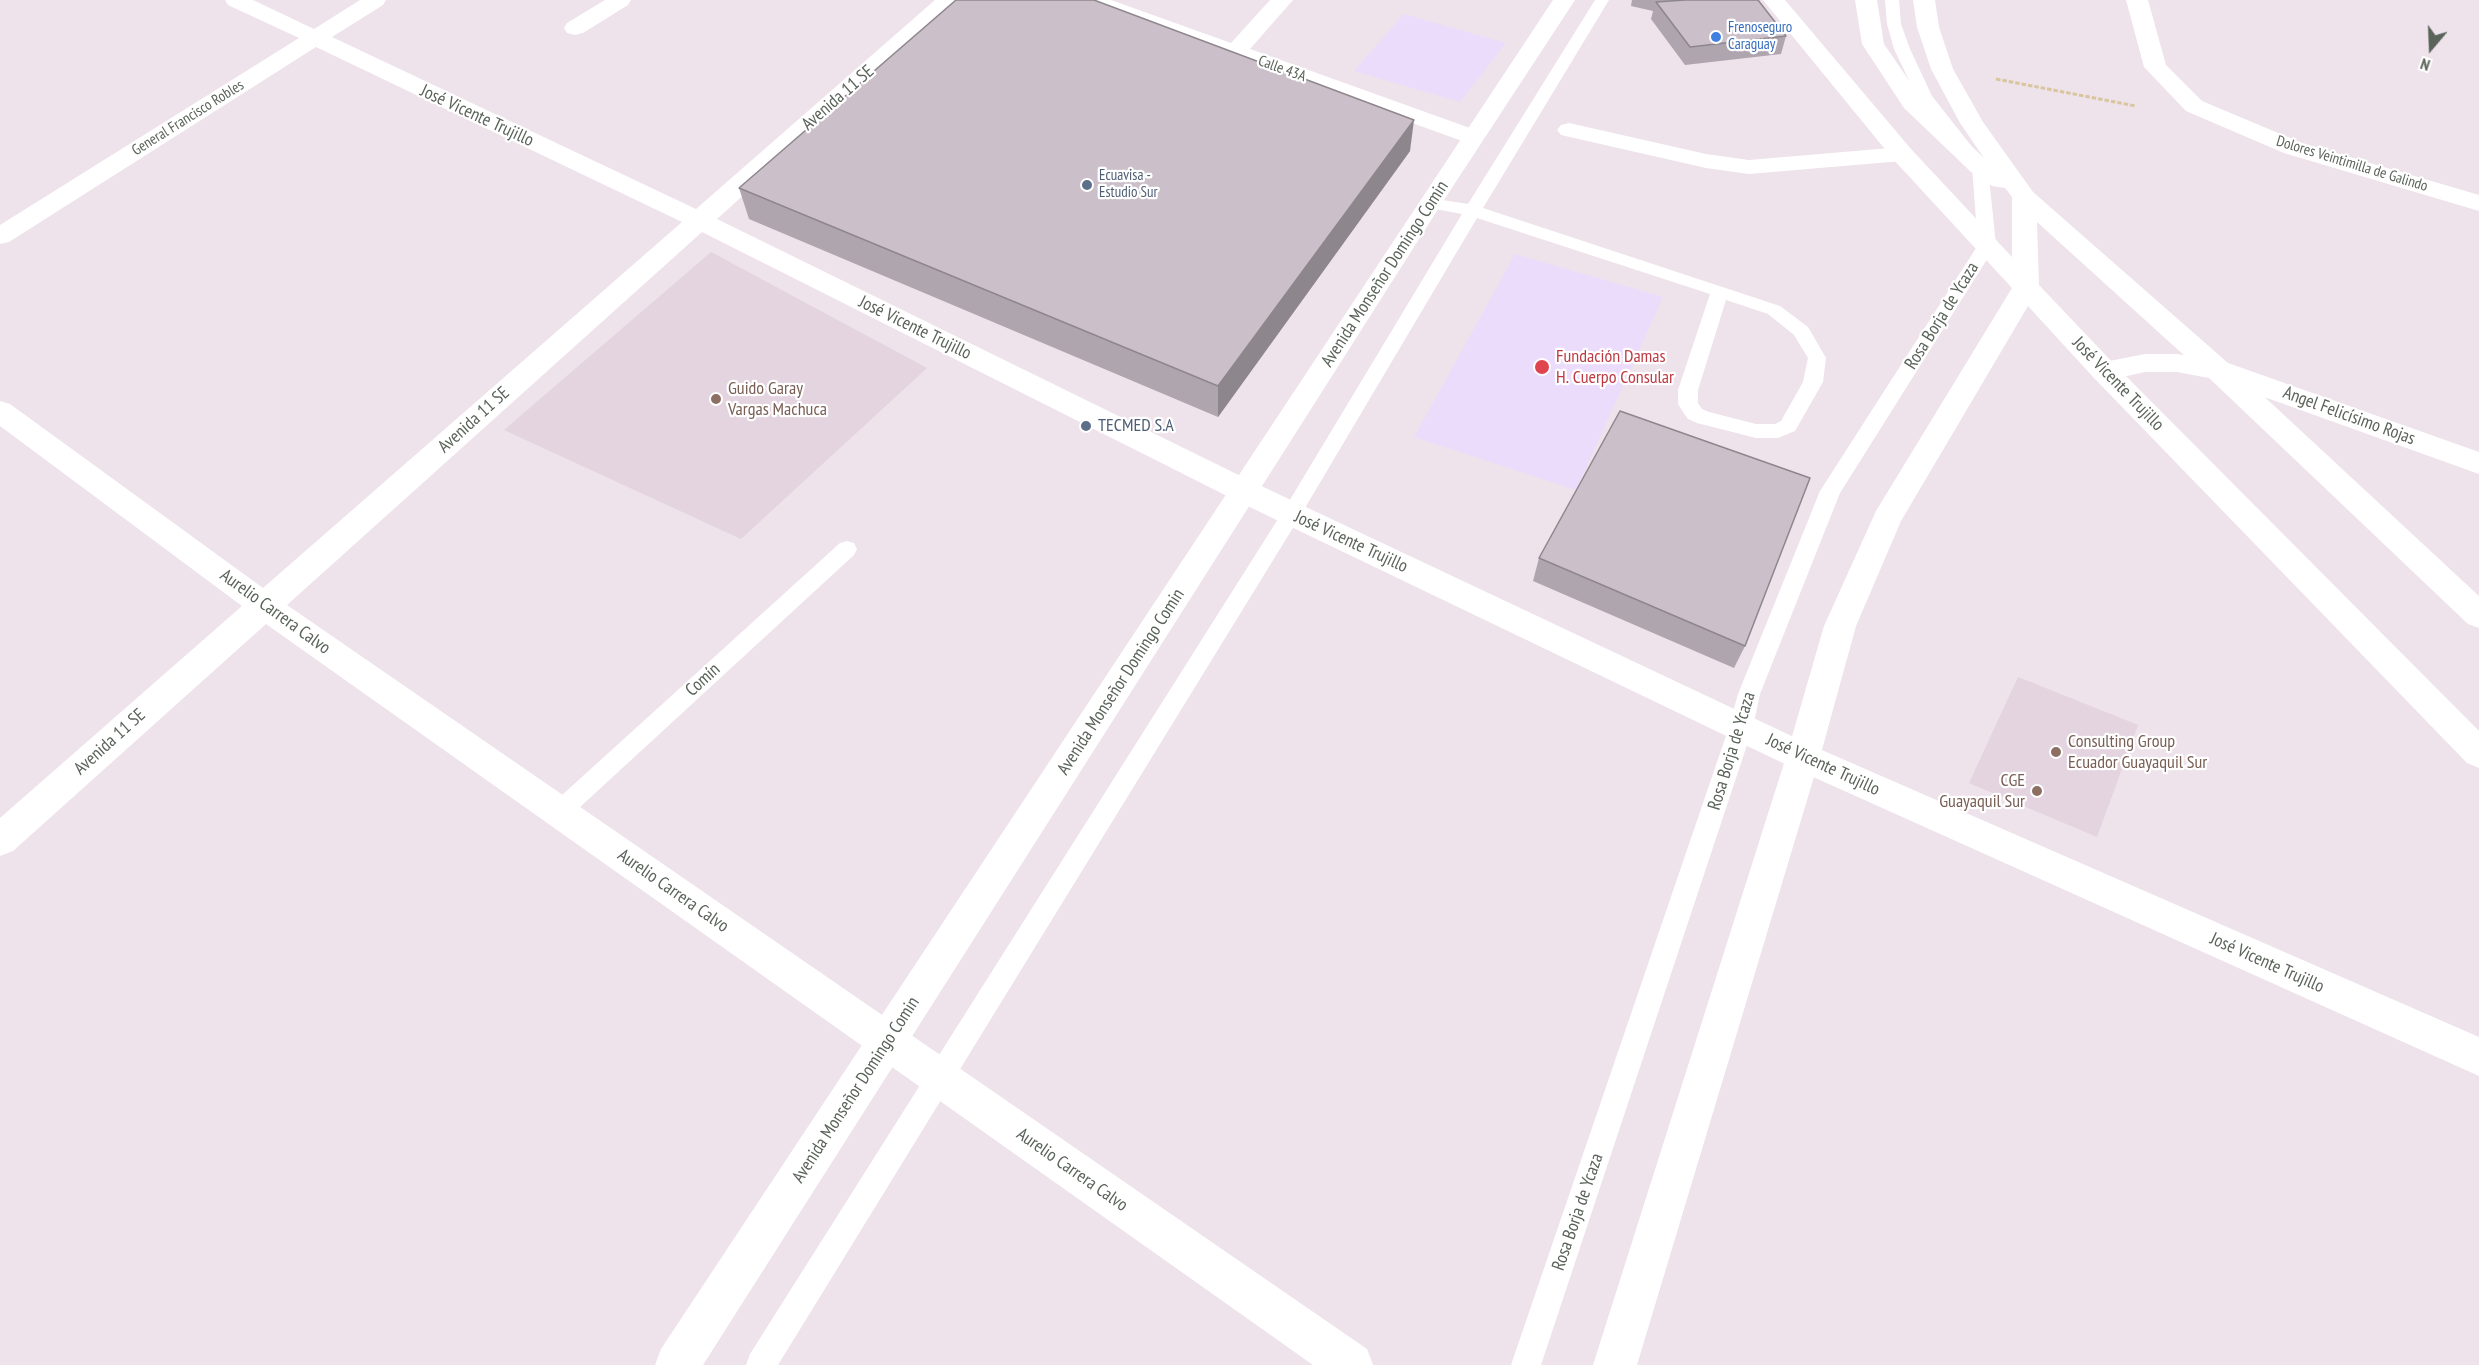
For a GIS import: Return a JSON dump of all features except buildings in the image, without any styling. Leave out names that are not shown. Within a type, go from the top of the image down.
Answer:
[{"type":"street","name":"José Vicente Trujillo","points":[[236,0],[699,220],[1244,491],[1803,757],[2479,1057]]},
{"type":"street","name":"General Francisco Robles","points":[[0,236],[375,0]]},
{"type":"street","points":[[575,28],[620,0]]},
{"type":"street","name":"Avenida 11 SE","points":[[0,840],[948,0]]},
{"type":"street","name":"Calle 43A","points":[[1091,0],[1473,137]]},
{"type":"street","points":[[1235,52],[1282,0]]},
{"type":"street","name":"Avenida Monseñor Domingo Comin","points":[[677,1365],[1564,0]]},
{"type":"street","name":"José Vicente Trujillo","points":[[1774,0],[1902,154],[2026,287],[2104,370],[2479,753]]},
{"type":"street","points":[[1866,0],[1873,44],[1912,103],[1980,168],[2024,197],[2218,370],[2479,615]]},
{"type":"street","points":[[1615,1365],[1803,757],[1840,626],[1887,519],[2026,287],[2024,197],[1972,123],[1942,69],[1928,27],[1924,0]]},
{"type":"street","points":[[2137,0],[2155,67],[2194,106]]},
{"type":"street","name":"Dolores Veintimilla de Galindo","points":[[2194,106],[2294,148],[2479,202]]},
{"type":"street","points":[[1569,130],[1706,161],[1749,167],[1902,154]]},
{"type":"street","points":[[2104,370],[2145,363],[2177,363],[2218,370]]},
{"type":"street","name":"Angel Felicísimo Rojas","points":[[2218,370],[2479,463]]},
{"type":"street","name":"Aurelio Carrera Calvo","points":[[0,411],[264,606],[1351,1365]]},
{"type":"lane","points":[[761,1365],[1292,513],[1472,210],[1602,0]]},
{"type":"lane","points":[[1892,0],[1894,24],[1902,49],[1925,97],[1980,168]]},
{"type":"lane","name":"Rosa Borja de Ycaza","points":[[1526,1365],[1741,727],[1749,694],[1830,491],[1987,245],[1980,168]]},
{"type":"lane","points":[[1430,203],[1472,210],[1720,291],[1774,310],[1801,332],[1817,358],[1813,382],[1788,426],[1779,431],[1756,431],[1704,418],[1695,414],[1688,404],[1688,390],[1720,291]]},
{"type":"lane","name":"Comín","points":[[559,812],[847,549]]},
{"type":"path","points":[[1942,69],[2146,108],[2194,106]]},
{"type":"shaded area","points":[[1404,14],[1506,43],[1460,102],[1354,71]]},
{"type":"shaded area","name":"Guido Garay Vargas Machuca","points":[[711,252],[927,368],[741,539],[504,430]]},
{"type":"shaded area","name":"Fundación Damas H. Cuerpo Consular","points":[[1515,254],[1663,297],[1576,490],[1414,437]]},
{"type":"shaded area","name":"Consulting Group Ecuador Guayaquil Sur","points":[[2018,677],[2138,725],[2097,837],[1969,783]]},
{"type":"place","name":"Frenoseguro Caraguay","points":[[1716,37]]},
{"type":"place","name":"Ecuavisa - Estudio Sur","points":[[1087,185]]},
{"type":"place","name":"Fundación Damas H. Cuerpo Consular","points":[[1542,367]]},
{"type":"place","name":"Guido Garay Vargas Machuca","points":[[716,399]]},
{"type":"place","name":"TECMED S.A","points":[[1086,426]]},
{"type":"place","name":"Consulting Group Ecuador Guayaquil Sur","points":[[2056,752]]},
{"type":"place","name":"CGE Guayaquil Sur","points":[[2037,791]]}]
